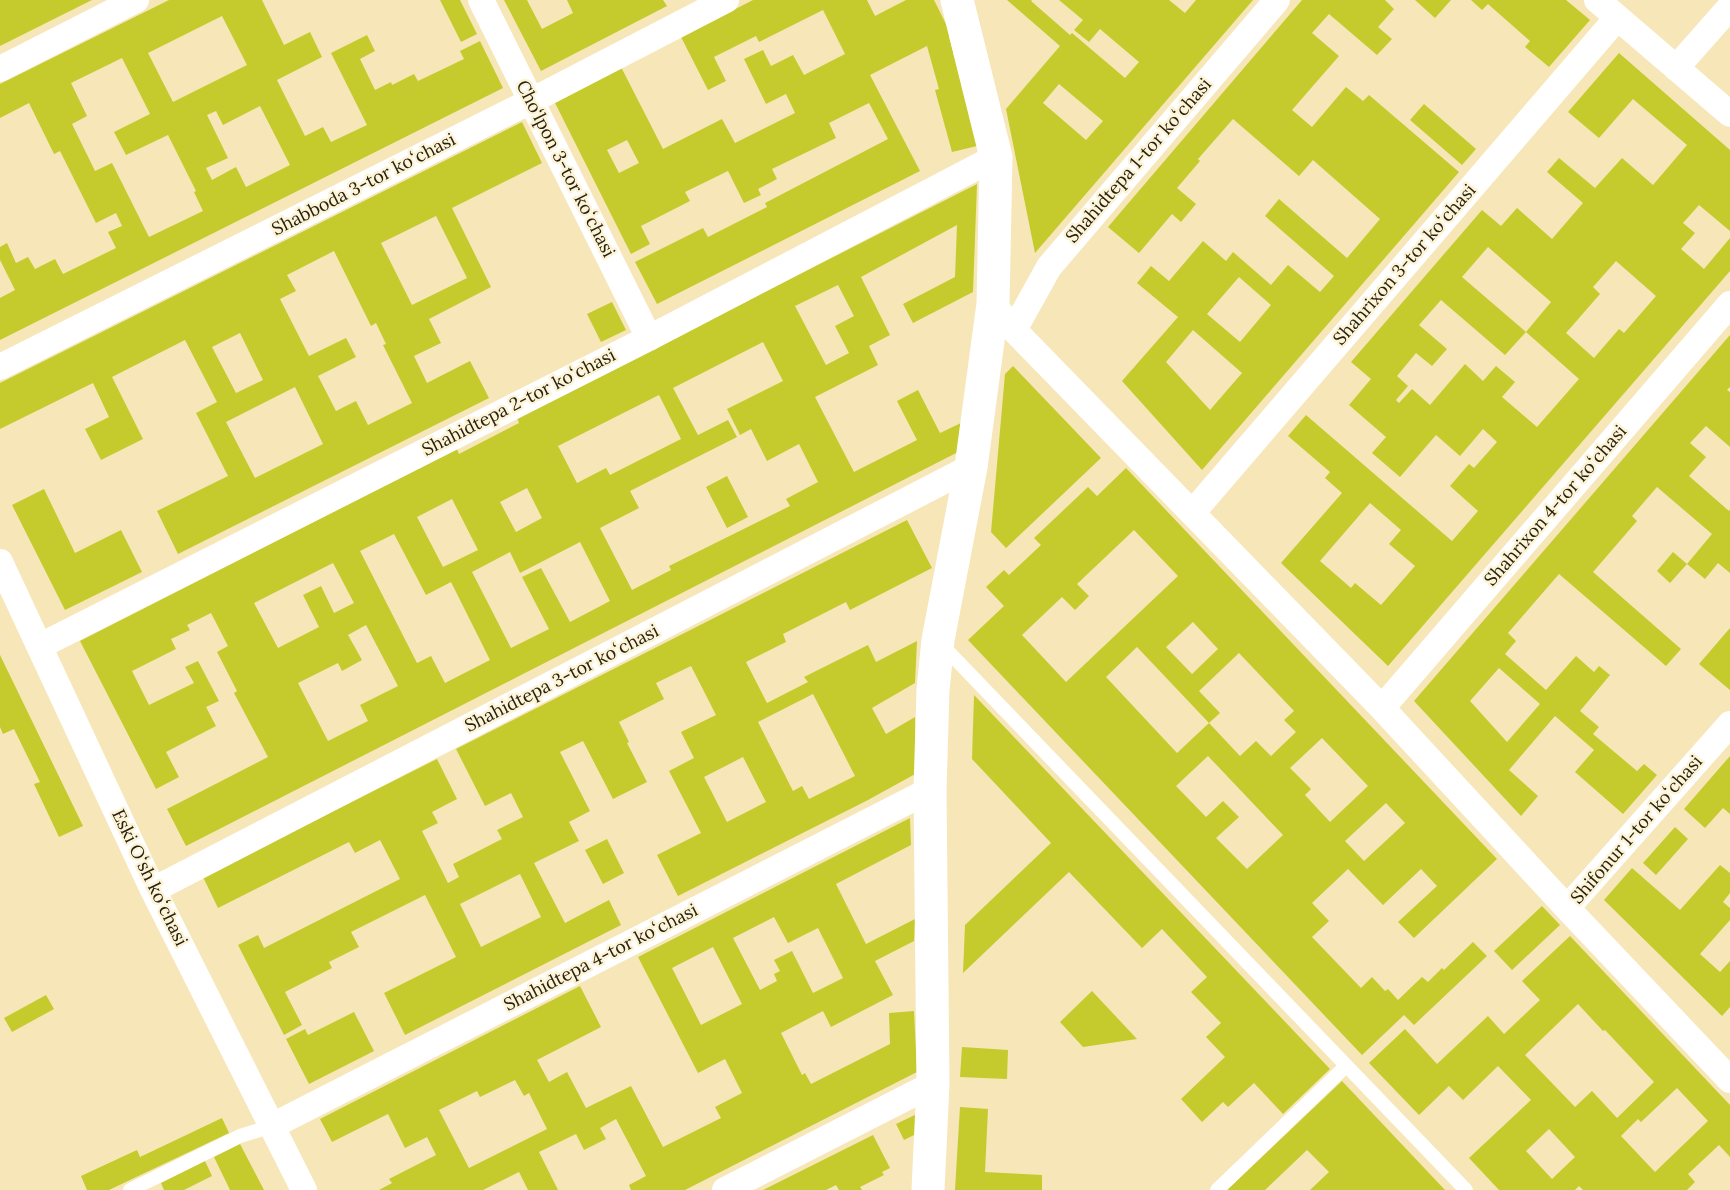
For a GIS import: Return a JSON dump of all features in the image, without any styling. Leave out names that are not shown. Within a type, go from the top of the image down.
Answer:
[{"type":"street","points":[[0,69],[136,0]]},
{"type":"street","name":"Cho‘lpon 3-tor koʻchasi","points":[[481,0],[649,338]]},
{"type":"street","name":"Shabboda 3-tor koʻchasi","points":[[0,368],[531,101],[726,0]]},
{"type":"street","points":[[928,1190],[933,1084],[930,790],[933,690],[938,640],[971,467],[993,304],[996,157],[957,0]]},
{"type":"street","name":"Shahidtepa 1-tor koʻchasi","points":[[1014,330],[1048,267],[1277,0]]},
{"type":"street","points":[[1597,0],[1730,114]]},
{"type":"street","points":[[1676,68],[1730,7]]},
{"type":"street","name":"Shahrixon 3-tor koʻchasi","points":[[1193,512],[1617,18]]},
{"type":"street","name":"Shahidtepa 2-tor koʻchasi","points":[[40,646],[649,338],[996,157]]},
{"type":"street","points":[[993,304],[1014,330],[1382,708],[1730,1080]]},
{"type":"street","name":"Shahrixon 4-tor koʻchasi","points":[[1382,708],[1730,304]]},
{"type":"street","name":"Shahidtepa 3-tor koʻchasi","points":[[153,890],[971,467]]},
{"type":"street","name":"Eski Oʻsh koʻchasi","points":[[0,562],[153,890],[304,1190]]},
{"type":"street","name":"Shifonur 1-tor koʻchasi","points":[[1568,908],[1730,724]]},
{"type":"street","name":"Shahidtepa 4-tor koʻchasi","points":[[272,1126],[930,790]]},
{"type":"street","points":[[725,1190],[933,1084]]},
{"type":"lane","points":[[938,640],[1466,1190]]},
{"type":"lane","points":[[1217,1190],[1346,1065]]},
{"type":"lane","points":[[130,1190],[240,1136],[272,1126]]},
{"type":"building","points":[[0,0],[92,0],[0,46]]},
{"type":"building","points":[[169,0],[262,0],[284,45],[310,32],[322,57],[277,80],[305,136],[323,127],[331,142],[367,125],[331,53],[367,35],[375,51],[360,59],[375,90],[391,82],[392,85],[414,74],[418,81],[464,59],[460,51],[480,41],[503,88],[0,340],[0,298],[15,290],[0,260],[0,247],[7,243],[16,263],[28,257],[35,269],[55,259],[63,274],[116,248],[108,232],[122,226],[116,213],[96,223],[60,151],[54,154],[29,103],[0,118],[0,84]],"holes":[[[222,16],[247,65],[173,102],[148,53]],[[122,58],[150,114],[114,132],[126,155],[168,135],[196,191],[194,192],[203,211],[149,237],[112,163],[95,171],[72,124],[87,116],[71,83]],[[260,106],[290,165],[246,187],[236,167],[212,180],[206,168],[228,158],[207,115],[216,111],[223,125]]]},
{"type":"building","points":[[440,0],[460,0],[477,34],[461,42]]},
{"type":"building","points":[[504,0],[527,0],[542,29],[573,13],[567,0],[663,0],[667,6],[541,71]]},
{"type":"building","points":[[753,0],[867,0],[875,16],[906,0],[934,0],[951,34],[949,36],[977,146],[952,152],[935,90],[939,89],[927,46],[870,75],[920,171],[657,304],[635,262],[703,228],[708,237],[767,207],[765,203],[888,139],[869,103],[829,123],[836,138],[772,169],[777,179],[758,189],[761,195],[744,203],[728,171],[685,192],[690,201],[641,226],[650,244],[631,254],[554,101],[621,67],[663,149],[722,119],[735,143],[795,113],[786,94],[766,104],[744,59],[763,50],[771,66],[793,55],[804,75],[845,54],[823,10],[759,42],[756,36],[714,57],[726,81],[708,90],[681,37]],"holes":[[[627,140],[639,163],[619,173],[607,150]]]},
{"type":"building","points":[[1007,0],[1032,0],[1070,35],[1072,33],[1125,78],[1139,62],[1100,29],[1089,42],[1074,30],[1083,20],[1059,0],[1169,0],[1185,13],[1196,0],[1253,0],[1035,253],[1006,109],[1060,46]],"holes":[[[1059,84],[1103,121],[1086,140],[1043,103]]]},
{"type":"building","points":[[1302,0],[1385,0],[1394,9],[1378,27],[1392,39],[1377,55],[1329,14],[1312,33],[1339,56],[1292,110],[1312,127],[1346,87],[1363,101],[1369,95],[1459,172],[1202,470],[1122,381],[1178,317],[1137,283],[1151,266],[1169,281],[1203,241],[1226,261],[1233,252],[1271,285],[1288,265],[1320,292],[1334,276],[1265,216],[1279,199],[1347,258],[1380,219],[1313,160],[1299,176],[1233,119],[1198,159],[1200,161],[1177,188],[1196,204],[1181,222],[1172,214],[1139,253],[1108,227]],"holes":[[[1239,277],[1271,305],[1240,342],[1207,314]],[[1193,330],[1242,373],[1210,410],[1166,362]]]},
{"type":"building","points":[[1415,0],[1451,0],[1435,18]]},
{"type":"building","points":[[1471,0],[1566,0],[1590,20],[1549,67],[1525,47],[1530,41],[1488,4],[1482,10]]},
{"type":"building","points":[[1619,53],[1730,150],[1730,231],[1699,205],[1683,223],[1695,233],[1681,249],[1704,269],[1730,238],[1730,271],[1388,666],[1281,563],[1342,493],[1325,478],[1330,472],[1288,436],[1306,415],[1452,541],[1478,511],[1450,486],[1469,464],[1474,468],[1497,442],[1483,429],[1460,456],[1436,435],[1400,477],[1372,453],[1386,437],[1349,405],[1371,379],[1351,362],[1482,210],[1501,226],[1517,208],[1552,239],[1583,203],[1547,172],[1559,158],[1595,188],[1622,158],[1653,185],[1687,145],[1633,99],[1599,138],[1568,112]],"holes":[[[1488,247],[1551,302],[1526,332],[1462,277]],[[1616,261],[1656,296],[1624,333],[1619,329],[1594,358],[1566,333],[1600,294],[1593,287]],[[1441,300],[1505,355],[1526,332],[1579,379],[1537,427],[1502,397],[1515,382],[1496,366],[1483,381],[1465,364],[1430,405],[1412,389],[1399,403],[1396,400],[1408,386],[1397,376],[1416,353],[1432,366],[1447,349],[1419,325]],[[1370,503],[1401,530],[1389,544],[1415,566],[1381,605],[1355,583],[1351,588],[1320,561]]]},
{"type":"building","points":[[1424,104],[1476,149],[1462,165],[1410,120]]},
{"type":"building","points":[[522,122],[542,163],[452,208],[491,287],[429,319],[441,343],[414,356],[427,383],[470,361],[489,398],[178,554],[157,511],[228,476],[196,413],[217,402],[185,340],[112,377],[143,439],[101,460],[85,429],[109,417],[93,383],[0,429],[0,383]],"holes":[[[436,216],[467,278],[412,305],[381,243]],[[334,251],[371,326],[376,323],[386,344],[383,345],[412,403],[368,425],[356,401],[336,411],[318,376],[356,357],[346,338],[309,356],[280,299],[296,291],[287,275]],[[240,333],[263,380],[236,393],[212,347]],[[295,387],[323,444],[255,478],[226,422]]]},
{"type":"building","points":[[977,184],[973,292],[913,323],[903,304],[955,277],[957,225],[861,277],[890,335],[869,346],[878,365],[815,397],[854,472],[917,440],[897,401],[918,390],[940,433],[961,423],[964,449],[186,846],[167,809],[268,757],[234,693],[237,691],[217,652],[228,646],[211,613],[187,625],[190,630],[171,639],[176,649],[132,671],[149,705],[194,683],[185,667],[198,661],[219,701],[206,707],[216,726],[166,752],[179,777],[156,789],[80,641],[457,449],[459,454],[519,423],[517,418]],"holes":[[[838,285],[854,316],[835,326],[849,353],[826,365],[795,306]],[[763,342],[783,381],[727,409],[740,435],[751,429],[767,461],[799,444],[818,482],[786,499],[790,506],[669,566],[671,570],[632,590],[600,528],[639,508],[630,491],[737,437],[728,420],[698,435],[673,388]],[[659,395],[681,439],[610,475],[606,468],[577,483],[558,446]],[[527,488],[542,518],[516,532],[500,502]],[[452,499],[478,550],[443,567],[417,517]],[[394,534],[426,595],[451,582],[490,660],[445,683],[431,656],[417,663],[360,551]],[[580,542],[610,601],[570,622],[541,568],[522,577],[549,629],[511,648],[472,572],[510,552],[520,573]],[[333,563],[354,603],[334,613],[321,586],[303,595],[319,627],[278,648],[254,603]],[[366,625],[398,686],[360,705],[368,721],[328,741],[298,683],[338,663],[342,671],[362,660],[348,635]]]},
{"type":"building","points":[[612,302],[626,330],[601,342],[587,314]]},
{"type":"building","points":[[1730,335],[1730,387],[1727,390],[1730,392],[1730,447],[1706,426],[1690,443],[1706,457],[1689,476],[1729,511],[1730,509],[1730,573],[1718,563],[1705,579],[1687,564],[1712,534],[1657,487],[1632,516],[1637,521],[1593,572],[1681,649],[1666,666],[1559,574],[1508,633],[1516,641],[1505,654],[1546,690],[1576,656],[1594,672],[1599,666],[1610,675],[1580,711],[1599,727],[1593,734],[1637,771],[1644,764],[1657,775],[1623,814],[1575,772],[1594,750],[1555,716],[1509,770],[1538,796],[1521,816],[1414,701]],"holes":[[[1499,668],[1540,704],[1507,742],[1470,701]]]},
{"type":"building","points":[[1013,366],[1101,458],[1006,548],[991,532],[1005,374]]},
{"type":"building","points":[[1126,468],[1497,859],[1414,938],[1398,922],[1437,886],[1421,869],[1383,905],[1348,869],[1312,903],[1329,921],[1312,937],[1361,988],[1372,977],[1385,991],[1388,989],[1398,1000],[1422,977],[1428,982],[1442,968],[1444,970],[1473,942],[1487,956],[1414,1025],[1404,1015],[1362,1055],[968,640],[1004,606],[986,587],[1004,570],[1009,575],[1041,545],[1034,538],[1088,487],[1097,496]],"holes":[[[1134,530],[1178,576],[1066,682],[1022,635],[1062,597],[1075,610],[1089,596],[1077,584]],[[1193,622],[1218,649],[1192,674],[1166,647]],[[1137,647],[1209,723],[1177,753],[1106,677]],[[1239,653],[1294,711],[1284,720],[1296,732],[1271,756],[1256,741],[1240,756],[1209,723],[1220,713],[1199,691]],[[1322,738],[1368,786],[1330,822],[1305,795],[1311,789],[1290,768]],[[1208,756],[1283,835],[1247,869],[1216,838],[1239,817],[1223,801],[1206,817],[1176,786]],[[1386,803],[1405,823],[1364,861],[1345,841]]]},
{"type":"building","points":[[727,476],[748,517],[727,528],[706,487]]},
{"type":"building","points":[[44,489],[75,553],[121,530],[142,572],[65,610],[12,505]]},
{"type":"building","points":[[907,520],[932,568],[850,610],[846,602],[783,634],[786,642],[746,662],[767,703],[808,682],[804,677],[868,645],[876,662],[917,641],[915,683],[872,708],[886,734],[915,717],[917,773],[678,896],[657,855],[701,833],[669,771],[694,758],[681,732],[716,715],[691,666],[656,683],[664,699],[619,722],[647,782],[613,799],[583,741],[560,752],[590,811],[569,822],[579,841],[534,863],[565,923],[609,900],[621,925],[405,1035],[384,993],[456,957],[425,895],[351,932],[359,947],[329,962],[332,968],[285,992],[302,1025],[284,1035],[238,945],[258,935],[264,948],[400,879],[380,840],[355,853],[349,842],[218,908],[203,877],[437,759],[457,799],[432,812],[438,823],[422,831],[448,883],[459,877],[453,864],[502,839],[497,830],[523,817],[511,793],[485,806],[456,749]],"holes":[[[813,694],[855,776],[809,799],[802,786],[793,791],[758,722]],[[743,757],[766,802],[727,822],[704,777]],[[520,874],[541,917],[481,947],[460,904]]]},
{"type":"building","points":[[1673,552],[1687,564],[1670,583],[1657,571]]},
{"type":"building","points":[[1730,628],[1730,690],[1699,664]]},
{"type":"building","points":[[0,655],[83,826],[59,837],[34,784],[40,782],[14,729],[3,734],[0,727]]},
{"type":"building","points":[[974,695],[1330,1069],[1283,1114],[1254,1083],[1228,1107],[1223,1102],[1202,1122],[1181,1099],[1225,1057],[1206,1037],[1221,1023],[1191,992],[1207,977],[1162,929],[1142,948],[1069,872],[963,973],[965,925],[1051,843],[972,759]]},
{"type":"building","points":[[1730,756],[1730,814],[1723,808],[1705,828],[1684,809]]},
{"type":"building","points":[[910,818],[911,845],[836,884],[866,944],[915,919],[914,941],[875,961],[893,995],[831,1027],[823,1011],[781,1033],[802,1075],[805,1073],[811,1084],[890,1044],[889,1013],[914,1011],[917,1072],[685,1190],[631,1190],[629,1185],[646,1176],[616,1119],[600,1128],[606,1139],[584,1150],[576,1134],[539,1152],[558,1190],[528,1190],[519,1172],[483,1190],[379,1190],[392,1183],[389,1179],[436,1155],[427,1137],[405,1148],[388,1114],[332,1142],[320,1119],[580,986],[601,1027],[537,1060],[549,1082],[567,1072],[586,1108],[631,1086],[663,1147],[721,1118],[715,1107],[742,1093],[725,1059],[698,1073],[638,957]],"holes":[[[774,917],[788,943],[818,928],[843,978],[813,993],[792,951],[774,960],[780,971],[774,974],[777,981],[760,990],[733,938]],[[713,947],[742,1004],[701,1025],[672,968]],[[515,1080],[524,1096],[529,1093],[547,1129],[469,1168],[439,1110],[477,1091],[480,1097]]]},
{"type":"building","points":[[1675,827],[1688,839],[1656,875],[1643,863]]},
{"type":"building","points":[[607,839],[624,873],[603,884],[585,850]]},
{"type":"building","points":[[1720,865],[1730,873],[1730,893],[1723,902],[1730,908],[1730,920],[1700,954],[1720,972],[1730,961],[1730,1007],[1722,1016],[1604,900],[1632,868],[1680,910]]},
{"type":"building","points":[[1542,906],[1560,925],[1512,970],[1494,951]]},
{"type":"building","points":[[1570,936],[1730,1105],[1730,1157],[1719,1145],[1688,1174],[1695,1182],[1687,1190],[1583,1190],[1579,1186],[1575,1190],[1499,1190],[1469,1158],[1531,1100],[1498,1066],[1463,1100],[1449,1086],[1419,1115],[1369,1063],[1405,1029],[1437,1064],[1488,1016],[1504,1034],[1540,1000],[1522,981]],"holes":[[[1578,1004],[1654,1082],[1617,1118],[1592,1091],[1575,1107],[1525,1055]],[[1677,1088],[1708,1121],[1655,1172],[1621,1136],[1638,1119],[1641,1122]],[[1549,1129],[1575,1157],[1552,1179],[1526,1151]]]},
{"type":"building","points":[[1092,991],[1137,1039],[1083,1047],[1060,1022]]},
{"type":"building","points":[[46,995],[54,1009],[12,1032],[4,1018]]},
{"type":"building","points":[[354,1012],[374,1051],[309,1084],[286,1039],[305,1029],[308,1035]]},
{"type":"building","points":[[962,1047],[1008,1050],[1007,1079],[960,1077]]},
{"type":"building","points":[[1342,1081],[1445,1190],[1310,1190],[1329,1172],[1307,1150],[1265,1190],[1227,1190]]},
{"type":"building","points":[[960,1107],[988,1109],[985,1172],[1042,1175],[1042,1190],[955,1190]]},
{"type":"building","points":[[919,1113],[918,1133],[904,1140],[896,1124]]},
{"type":"building","points":[[222,1118],[229,1133],[109,1190],[87,1190],[81,1176],[137,1150],[140,1157]]},
{"type":"building","points":[[873,1135],[890,1168],[882,1172],[884,1175],[860,1187],[862,1190],[839,1190],[836,1185],[826,1190],[763,1190]]},
{"type":"building","points":[[240,1144],[264,1190],[230,1190],[214,1157]]},
{"type":"building","points":[[205,1161],[212,1176],[184,1190],[164,1190],[161,1183]]}]
